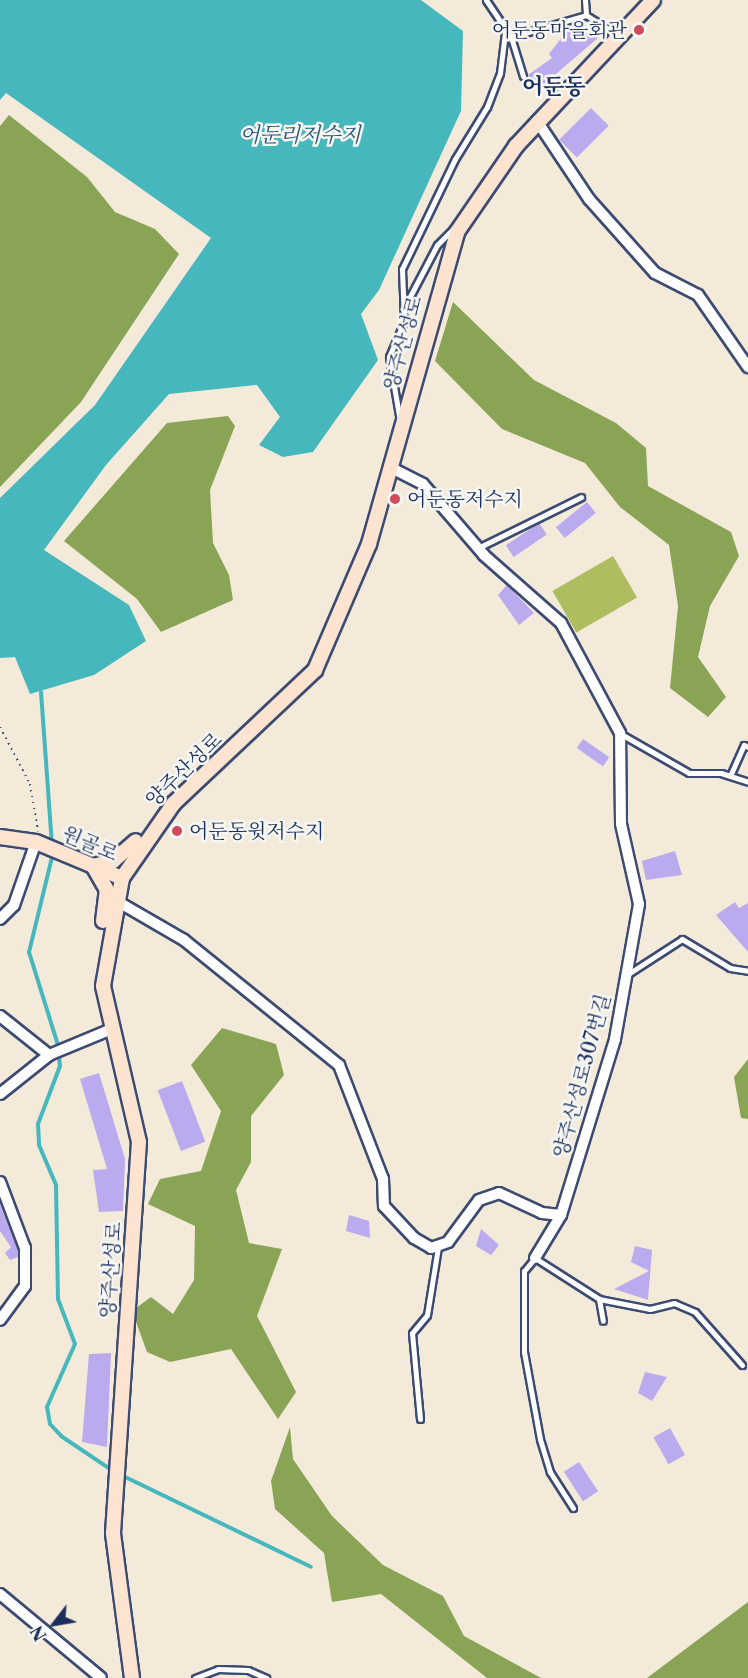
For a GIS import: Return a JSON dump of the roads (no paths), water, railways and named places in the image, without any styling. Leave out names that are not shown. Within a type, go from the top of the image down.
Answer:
[{"type":"street","name":"양주산성로","points":[[132,1678],[113,1533],[139,1142],[109,1030],[105,951],[115,900],[122,879],[165,814],[315,670],[365,555],[444,262],[464,219],[537,121],[653,0]]},
{"type":"street","points":[[537,121],[589,199],[655,273],[698,295],[748,367]]},
{"type":"street","name":"양주산성로307번길","points":[[390,467],[423,484],[478,548],[561,623],[620,733],[621,824],[639,904],[615,1039],[561,1215],[535,1258]]},
{"type":"street","points":[[105,951],[106,890],[93,866],[120,857],[153,817],[165,814]]},
{"type":"street","name":"원골로","points":[[0,837],[40,844],[122,879]]},
{"type":"street","points":[[0,919],[15,905],[40,844]]},
{"type":"street","points":[[115,900],[184,940],[339,1065],[383,1179],[384,1206],[396,1225],[438,1247],[448,1242],[479,1200],[499,1193],[542,1213],[561,1215]]},
{"type":"street","points":[[0,1016],[51,1054]]},
{"type":"street","points":[[0,1094],[51,1054],[109,1030]]},
{"type":"street","points":[[0,1182],[25,1248],[25,1286],[0,1320]]},
{"type":"street","points":[[0,1594],[100,1678]]},
{"type":"lane","points":[[486,0],[505,32],[511,37],[523,76]]},
{"type":"lane","points":[[585,0],[586,15]]},
{"type":"lane","points":[[511,37],[586,15],[619,35]]},
{"type":"lane","points":[[404,307],[402,269],[454,159],[487,107],[500,73],[505,32]]},
{"type":"lane","points":[[400,425],[389,357],[404,307],[437,245],[464,219]]},
{"type":"lane","points":[[478,548],[582,497]]},
{"type":"lane","points":[[620,733],[689,773],[730,776],[748,782]]},
{"type":"lane","points":[[730,776],[744,745],[748,747]]},
{"type":"lane","points":[[627,974],[682,939],[730,968],[748,971]]},
{"type":"lane","points":[[420,1419],[412,1333],[427,1315],[438,1247]]},
{"type":"lane","points":[[573,1508],[543,1450],[524,1352],[524,1271],[535,1258],[599,1299],[650,1310],[674,1303],[684,1308],[742,1365]]},
{"type":"lane","points":[[599,1299],[603,1321]]},
{"type":"lane","points":[[195,1678],[218,1669],[248,1670],[266,1678]]},
{"type":"water","name":"어둔리저수지","points":[[0,0],[421,0],[463,31],[461,111],[379,290],[361,314],[378,360],[313,452],[283,457],[259,445],[280,417],[257,385],[169,394],[106,465],[44,550],[129,605],[146,641],[94,675],[30,694],[15,657],[0,658],[0,498],[95,405],[211,238],[6,93],[0,100]]},
{"type":"waterway","points":[[41,692],[52,846]]},
{"type":"waterway","points":[[53,853],[29,952],[58,1045],[60,1066],[38,1124],[39,1145],[56,1185],[58,1299],[75,1344],[47,1407],[50,1424],[61,1436],[113,1471]]},
{"type":"waterway","points":[[119,1474],[311,1567]]},
{"type":"place","name":"어둔동마을회관","points":[[639,30]]},
{"type":"place","name":"어둔동저수지","points":[[395,499]]},
{"type":"place","name":"어둔동윗저수지","points":[[177,831]]},
{"type":"district","name":"어둔동","points":[[554,87]]}]
